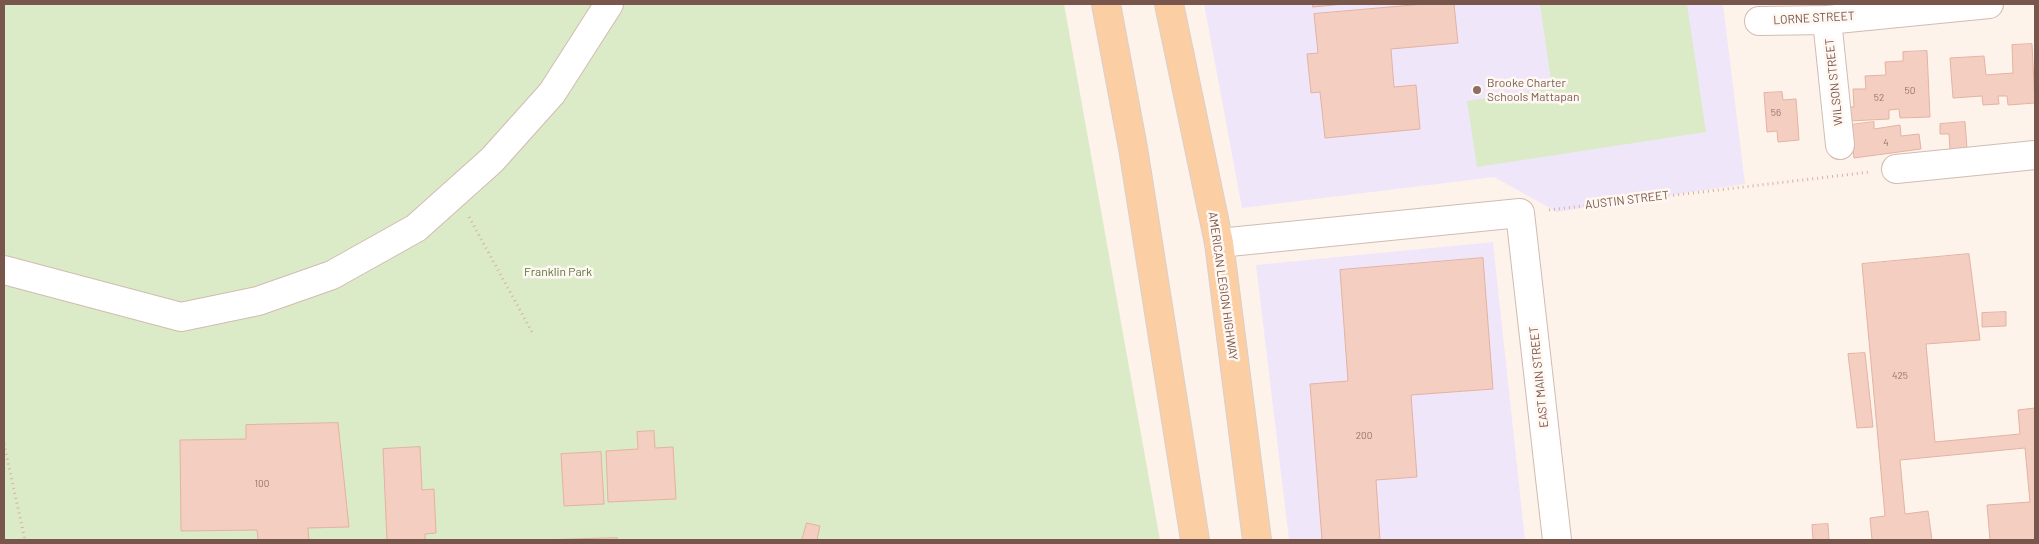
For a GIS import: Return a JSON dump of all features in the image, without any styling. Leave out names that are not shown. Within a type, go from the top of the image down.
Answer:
[{"type":"main road","points":[[1106,4],[1134,158],[1195,540]]},
{"type":"main road","name":"AMERICAN LEGION HIGHWAY","points":[[1169,4],[1219,243],[1257,540]]},
{"type":"street","points":[[4,270],[181,317],[258,300],[332,275],[416,228],[492,160],[552,92],[609,4]]},
{"type":"street","name":"LORNE STREET","points":[[1760,20],[1827,20],[1981,4]]},
{"type":"street","name":"WILSON STREET","points":[[1827,20],[1840,145]]},
{"type":"street","points":[[1896,169],[2035,155]]},
{"type":"street","points":[[1219,243],[1520,213]]},
{"type":"street","name":"EAST MAIN STREET","points":[[1520,213],[1557,540]]},
{"type":"path","name":"AUSTIN STREET","points":[[1520,213],[1896,169]]},
{"type":"path","points":[[456,192],[532,332]]},
{"type":"path","points":[[4,444],[25,540]]},
{"type":"shaded area","name":"Brooke Charter Schools Mattapan","points":[[1204,4],[1723,4],[1745,184],[1557,212],[1494,177],[1242,208]]},
{"type":"shaded area","points":[[1493,242],[1525,540],[1289,540],[1256,265]]},
{"type":"green space","name":"Franklin Park","points":[[4,4],[1064,4],[1160,540],[4,540]]},
{"type":"green space","points":[[1540,4],[1687,4],[1706,132],[1477,167],[1467,101],[1552,88]]},
{"type":"building","points":[[1313,4],[1344,4],[1313,7]]},
{"type":"building","points":[[1424,4],[1454,4],[1458,43],[1391,49],[1394,87],[1416,85],[1420,129],[1325,138],[1320,92],[1311,93],[1307,54],[1318,53],[1314,14]]},
{"type":"building","points":[[2032,44],[2035,103],[2008,105],[2007,96],[1998,96],[1999,104],[1983,105],[1982,96],[1953,98],[1950,58],[1984,56],[1986,75],[2013,73],[2012,45]]},
{"type":"building","points":[[1927,51],[1930,117],[1900,118],[1899,109],[1889,110],[1889,119],[1850,121],[1849,107],[1854,107],[1853,89],[1866,89],[1865,76],[1886,75],[1885,62],[1903,61],[1903,52]]},
{"type":"building","points":[[1782,92],[1783,100],[1796,99],[1799,140],[1778,142],[1777,131],[1767,132],[1764,93]]},
{"type":"building","points":[[1874,122],[1874,129],[1900,125],[1901,136],[1919,134],[1921,149],[1854,158],[1850,125]]},
{"type":"building","points":[[1965,122],[1967,149],[1950,150],[1949,134],[1940,134],[1940,124]]},
{"type":"building","points":[[1969,254],[1980,340],[1926,344],[1935,442],[2020,434],[2018,410],[2035,408],[2035,540],[1990,540],[1987,505],[2030,502],[2025,448],[1900,460],[1905,514],[1928,511],[1932,540],[1872,540],[1870,518],[1885,516],[1862,264]]},
{"type":"building","points":[[1483,258],[1493,389],[1411,395],[1417,477],[1376,480],[1380,540],[1322,540],[1310,384],[1348,381],[1340,270]]},
{"type":"building","points":[[2006,312],[2006,326],[1982,327],[1982,313]]},
{"type":"building","points":[[1865,353],[1873,427],[1857,428],[1848,354]]},
{"type":"building","points":[[338,423],[349,527],[308,528],[309,540],[258,540],[257,530],[181,531],[180,440],[246,439],[246,425]]},
{"type":"building","points":[[654,431],[655,448],[673,447],[676,499],[608,502],[606,451],[638,449],[637,432]]},
{"type":"building","points":[[420,447],[422,490],[434,489],[436,533],[425,534],[425,540],[387,540],[383,449]]},
{"type":"building","points":[[601,452],[604,504],[564,506],[561,454]]},
{"type":"building","points":[[807,523],[820,526],[817,540],[802,540]]},
{"type":"building","points":[[1828,524],[1829,540],[1813,540],[1812,525]]},
{"type":"building","points":[[617,538],[617,540],[542,540]]},
{"type":"place","name":"Brooke Charter Schools Mattapan","points":[[1477,90]]}]
